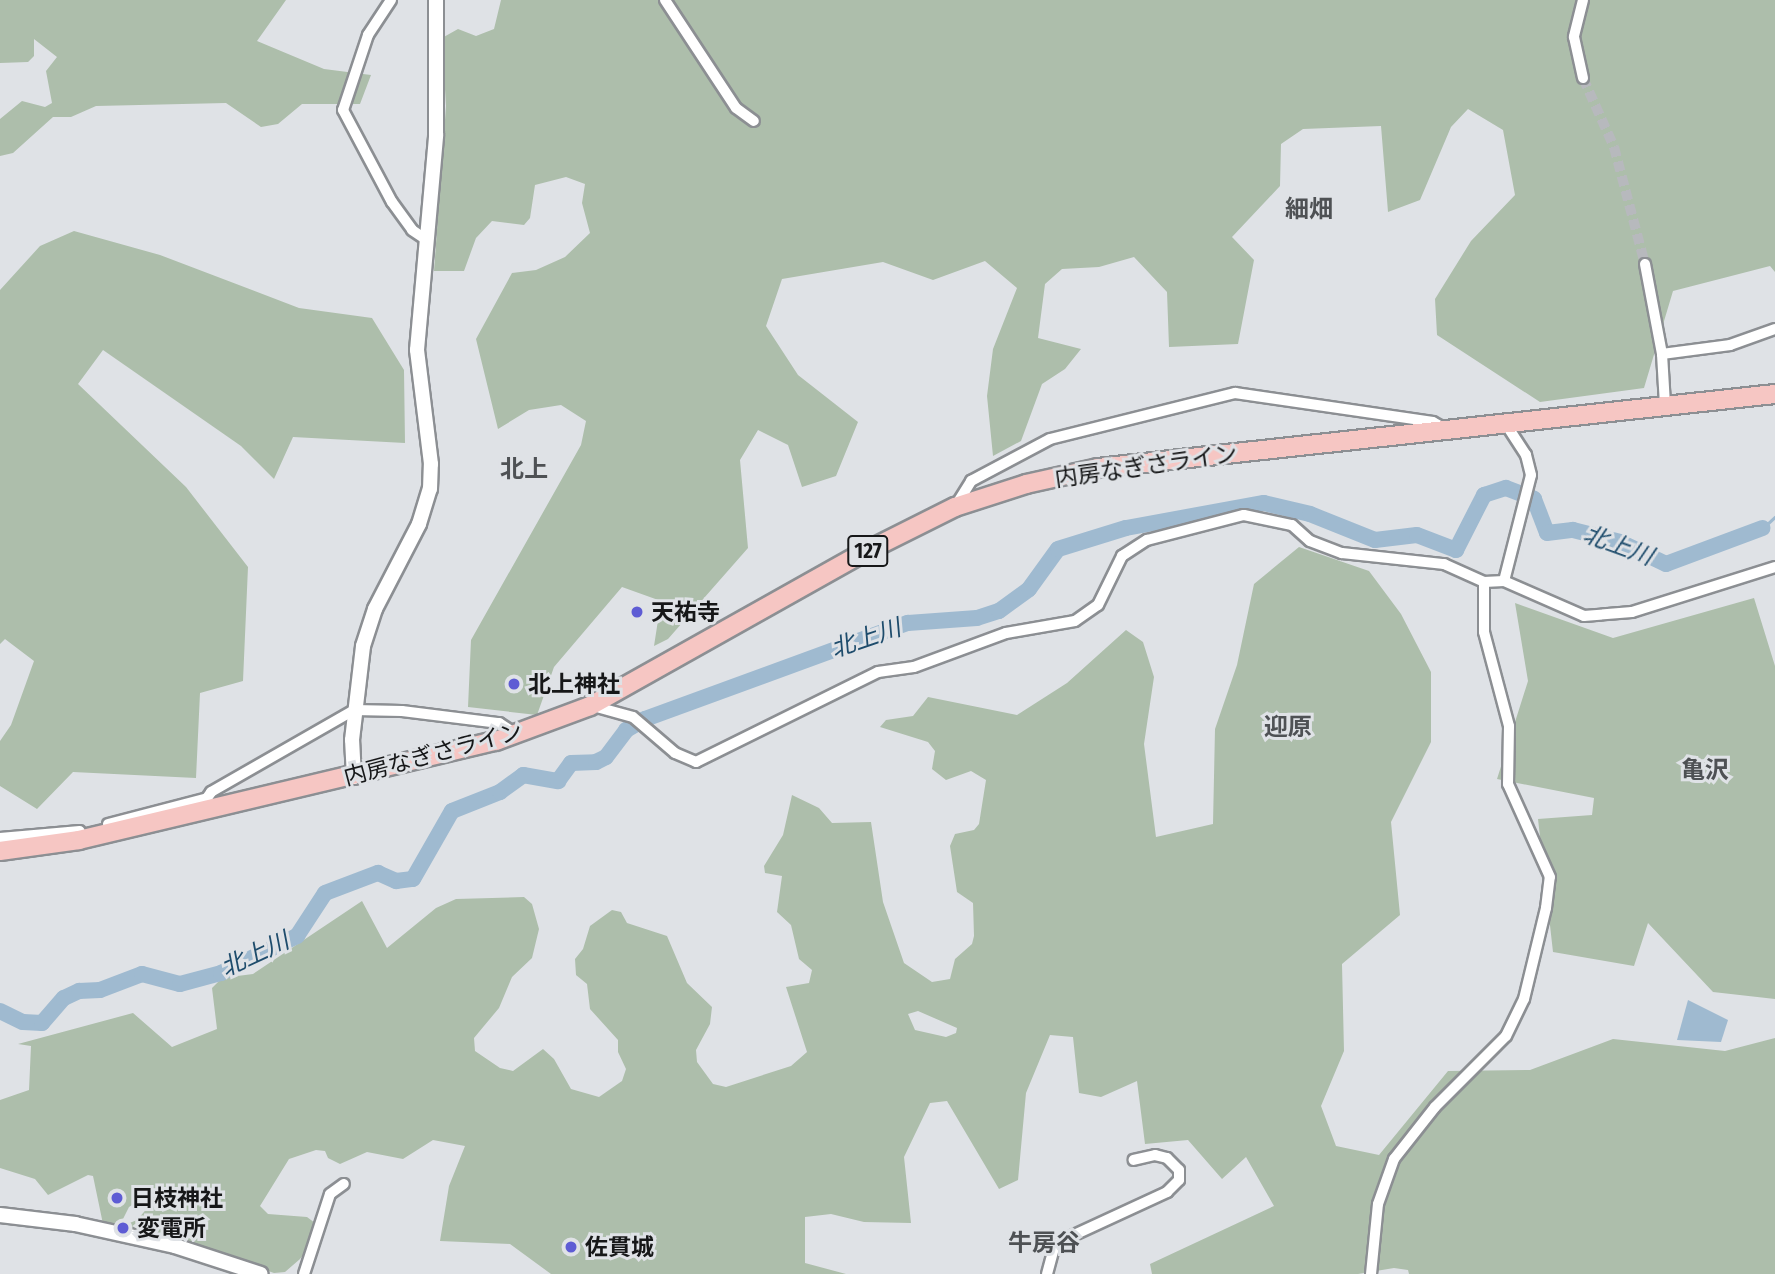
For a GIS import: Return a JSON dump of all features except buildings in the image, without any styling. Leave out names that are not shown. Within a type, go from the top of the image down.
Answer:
[{"type":"highway","name":"内房なぎさライン","points":[[0,850],[79,840],[200,806],[354,777],[516,734],[590,706],[863,553],[955,508],[1026,484],[1098,468],[1775,394]]},
{"type":"street","points":[[391,0],[368,35],[343,110],[392,202],[412,230],[427,240]]},
{"type":"street","points":[[354,777],[355,710],[368,627],[419,524],[429,489],[431,464],[417,350],[436,135],[436,0]]},
{"type":"street","points":[[665,0],[736,108],[754,121]]},
{"type":"street","points":[[1583,0],[1574,37],[1583,78]]},
{"type":"street","points":[[1645,264],[1662,354],[1665,405]]},
{"type":"street","points":[[1662,354],[1730,345],[1775,329]]},
{"type":"street","points":[[955,508],[971,481],[1050,439],[1235,393],[1433,422],[1449,431]]},
{"type":"street","points":[[1504,581],[1531,487],[1526,455],[1506,424]]},
{"type":"street","points":[[590,706],[634,717],[675,753],[696,762],[878,673],[914,667],[1006,633],[1075,621],[1098,605],[1122,556],[1147,540],[1244,515],[1292,525],[1310,541],[1342,553],[1444,564],[1484,582],[1504,581],[1566,610],[1600,618],[1632,612],[1775,567]]},
{"type":"street","points":[[1371,1274],[1378,1204],[1394,1159],[1435,1107],[1506,1037],[1524,999],[1546,908],[1549,877],[1508,784],[1509,726],[1484,632],[1484,582]]},
{"type":"street","points":[[0,838],[78,832],[200,806],[355,710],[402,711],[499,723],[516,734]]},
{"type":"street","points":[[1047,1274],[1054,1247],[1061,1241],[1167,1192],[1179,1180],[1179,1170],[1167,1158],[1155,1155],[1134,1160]]},
{"type":"street","points":[[304,1274],[330,1194],[344,1184]]},
{"type":"street","points":[[0,1215],[75,1224],[175,1246],[258,1274]]},
{"type":"green space","points":[[0,0],[286,0],[257,41],[324,69],[371,75],[360,104],[302,104],[278,124],[261,127],[226,103],[96,106],[71,117],[53,117],[13,153],[0,156],[0,119],[22,101],[45,107],[52,103],[46,71],[57,57],[34,39],[34,56],[28,62],[0,63]]},
{"type":"green space","points":[[501,0],[1775,0],[1775,272],[1770,266],[1673,291],[1644,388],[1540,402],[1437,335],[1435,299],[1471,241],[1515,195],[1503,130],[1468,109],[1451,127],[1420,200],[1388,212],[1381,126],[1303,129],[1281,144],[1280,186],[1232,237],[1254,260],[1238,344],[1169,347],[1167,292],[1134,257],[1099,267],[1062,269],[1045,284],[1038,338],[1081,349],[1065,369],[1042,384],[1021,441],[993,456],[987,396],[993,349],[1017,288],[985,261],[933,280],[883,262],[782,279],[766,326],[798,375],[858,422],[836,476],[802,487],[788,445],[758,430],[740,460],[748,548],[668,639],[654,646],[661,601],[622,587],[554,667],[537,715],[468,707],[471,640],[581,445],[586,421],[561,405],[529,410],[498,429],[476,339],[512,273],[536,270],[565,257],[590,233],[582,203],[585,184],[566,177],[535,185],[530,218],[524,225],[492,221],[476,238],[464,271],[434,271],[446,106],[442,38],[458,29],[476,36],[494,29]]},
{"type":"green space","points":[[74,231],[160,255],[299,308],[372,318],[404,370],[405,443],[293,437],[274,479],[241,446],[103,350],[78,384],[186,487],[248,567],[243,681],[200,693],[196,778],[73,772],[37,809],[0,786],[0,741],[11,725],[34,661],[5,639],[0,644],[0,290],[40,246]]},
{"type":"green space","points":[[1299,547],[1369,571],[1401,614],[1431,672],[1431,742],[1391,822],[1400,915],[1342,964],[1344,1051],[1321,1106],[1336,1146],[1379,1155],[1448,1071],[1530,1070],[1613,1039],[1725,1051],[1775,1038],[1775,1274],[1409,1274],[1408,1270],[1394,1268],[1358,1274],[1152,1274],[1150,1264],[1274,1206],[1246,1157],[1222,1179],[1188,1140],[1145,1144],[1137,1081],[1101,1097],[1079,1093],[1073,1037],[1050,1035],[1026,1093],[1018,1180],[999,1189],[947,1101],[930,1103],[904,1157],[911,1223],[864,1222],[831,1214],[805,1217],[805,1263],[846,1274],[551,1274],[510,1244],[440,1241],[449,1186],[465,1146],[433,1140],[403,1159],[367,1152],[340,1164],[328,1158],[325,1151],[316,1150],[289,1159],[260,1206],[268,1214],[307,1217],[315,1223],[308,1249],[300,1259],[285,1272],[274,1273],[176,1239],[123,1230],[122,1226],[137,1220],[150,1205],[143,1198],[129,1207],[121,1223],[110,1227],[103,1224],[93,1176],[88,1175],[48,1195],[35,1179],[0,1168],[0,1100],[29,1090],[31,1046],[18,1044],[133,1013],[172,1047],[217,1029],[212,988],[222,978],[253,974],[362,901],[387,948],[436,908],[456,899],[524,897],[532,904],[539,929],[532,958],[512,977],[499,1008],[474,1038],[475,1051],[500,1068],[513,1071],[543,1049],[554,1059],[571,1089],[599,1097],[622,1081],[626,1069],[618,1052],[618,1040],[590,1009],[587,984],[576,975],[575,959],[583,949],[590,926],[612,910],[621,912],[627,923],[667,936],[687,983],[712,1007],[710,1024],[696,1050],[697,1062],[713,1084],[726,1087],[791,1066],[807,1052],[786,987],[809,983],[812,970],[799,959],[791,925],[777,912],[782,876],[765,873],[764,866],[783,835],[792,795],[819,808],[832,823],[871,822],[883,902],[904,963],[932,982],[950,979],[955,959],[972,944],[974,936],[973,903],[957,892],[950,846],[955,834],[974,830],[979,824],[986,780],[971,771],[946,780],[932,769],[935,751],[928,742],[880,727],[886,720],[913,716],[928,697],[1017,715],[1067,683],[1126,630],[1143,642],[1154,677],[1144,744],[1156,837],[1213,824],[1215,729],[1237,665],[1254,584]],"holes":[[[918,1011],[957,1028],[956,1033],[946,1037],[915,1030],[908,1014]]]},
{"type":"green space","points":[[1754,598],[1775,666],[1775,999],[1713,992],[1648,923],[1634,966],[1553,952],[1538,819],[1592,815],[1594,798],[1497,779],[1528,681],[1515,603],[1613,638]]},
{"type":"water","points":[[1688,1000],[1728,1020],[1721,1042],[1677,1040]]},
{"type":"waterway","name":"北上川","points":[[0,1011],[23,1022],[42,1023],[64,998],[79,991],[100,990],[142,974],[180,984],[221,973],[297,936],[325,893],[378,873],[396,881],[413,879],[452,811],[500,792],[523,775],[558,781],[571,763],[596,762],[606,757],[626,730],[645,719],[908,623],[977,618],[999,611],[1029,589],[1058,549],[1126,528],[1264,503],[1310,514],[1375,540],[1417,535],[1456,550],[1484,495],[1506,488],[1534,499],[1547,533],[1573,530],[1620,542],[1666,564],[1763,528]]},
{"type":"waterway","points":[[1763,528],[1775,517]]},
{"type":"tunnel","points":[[1583,78],[1614,147],[1645,264]]},
{"type":"place","name":"天祐寺","points":[[637,612]]},
{"type":"place","name":"北上神社","points":[[514,684]]},
{"type":"place","name":"日枝神社","points":[[117,1198]]},
{"type":"place","name":"変電所","points":[[123,1228]]},
{"type":"place","name":"佐貫城","points":[[571,1247]]},
{"type":"district","name":"細畑","points":[[1309,210]]},
{"type":"district","name":"北上","points":[[524,470]]},
{"type":"district","name":"迎原","points":[[1288,728]]},
{"type":"district","name":"亀沢","points":[[1705,771]]},
{"type":"district","name":"牛房谷","points":[[1044,1244]]}]
